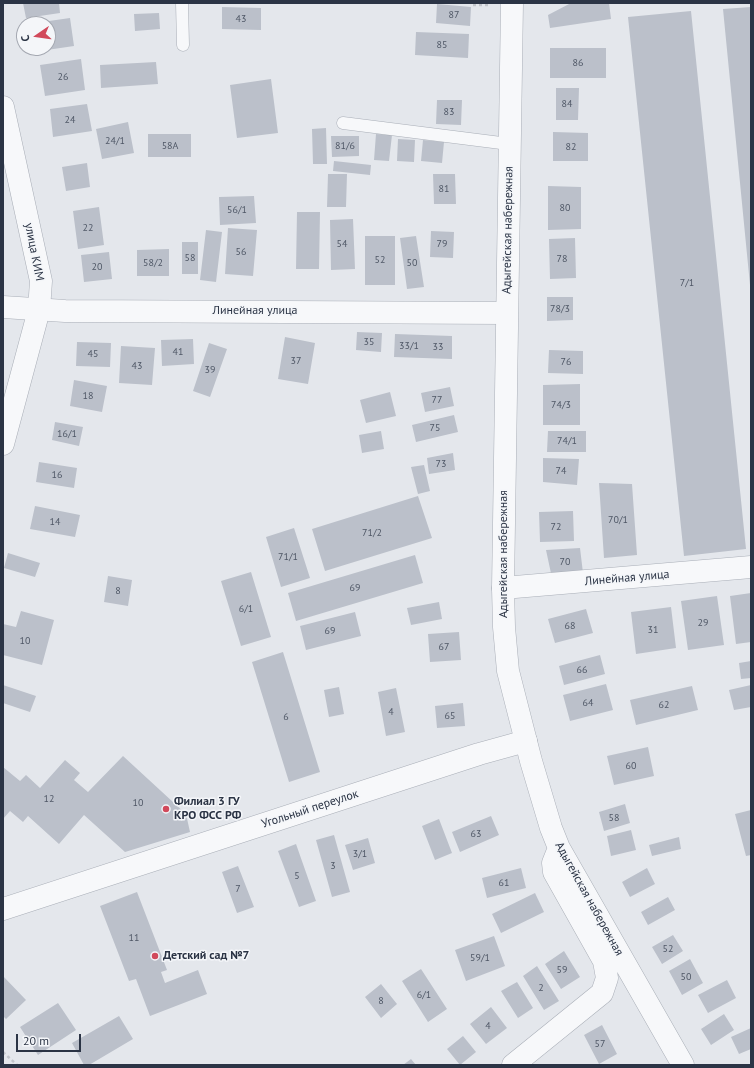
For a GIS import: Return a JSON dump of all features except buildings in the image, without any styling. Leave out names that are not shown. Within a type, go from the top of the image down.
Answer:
[{"type":"street","name":"Адыгейская набережная","points":[[512,3],[502,588],[508,671],[551,828],[559,848],[683,1065]]},
{"type":"street","name":"улица КИМ","points":[[3,107],[41,281],[39,310],[3,444]]},
{"type":"street","name":"Линейная улица","points":[[3,307],[39,310],[506,313]]},
{"type":"street","name":"Линейная улица","points":[[502,588],[751,567]]},
{"type":"street","name":"Угольный переулок","points":[[3,909],[471,756],[526,741]]},
{"type":"street","points":[[513,1065],[602,993],[607,978],[604,961],[554,872],[553,863],[559,848]]},
{"type":"lane","points":[[182,3],[182,45]]},
{"type":"lane","points":[[343,123],[509,144]]},
{"type":"path","points":[[3,1052],[17,1065]]},
{"type":"place","name":"Филиал 3 ГУ КРО ФСС РФ","points":[[166,809]]},
{"type":"place","name":"Детский сад №7","points":[[155,956]]}]
